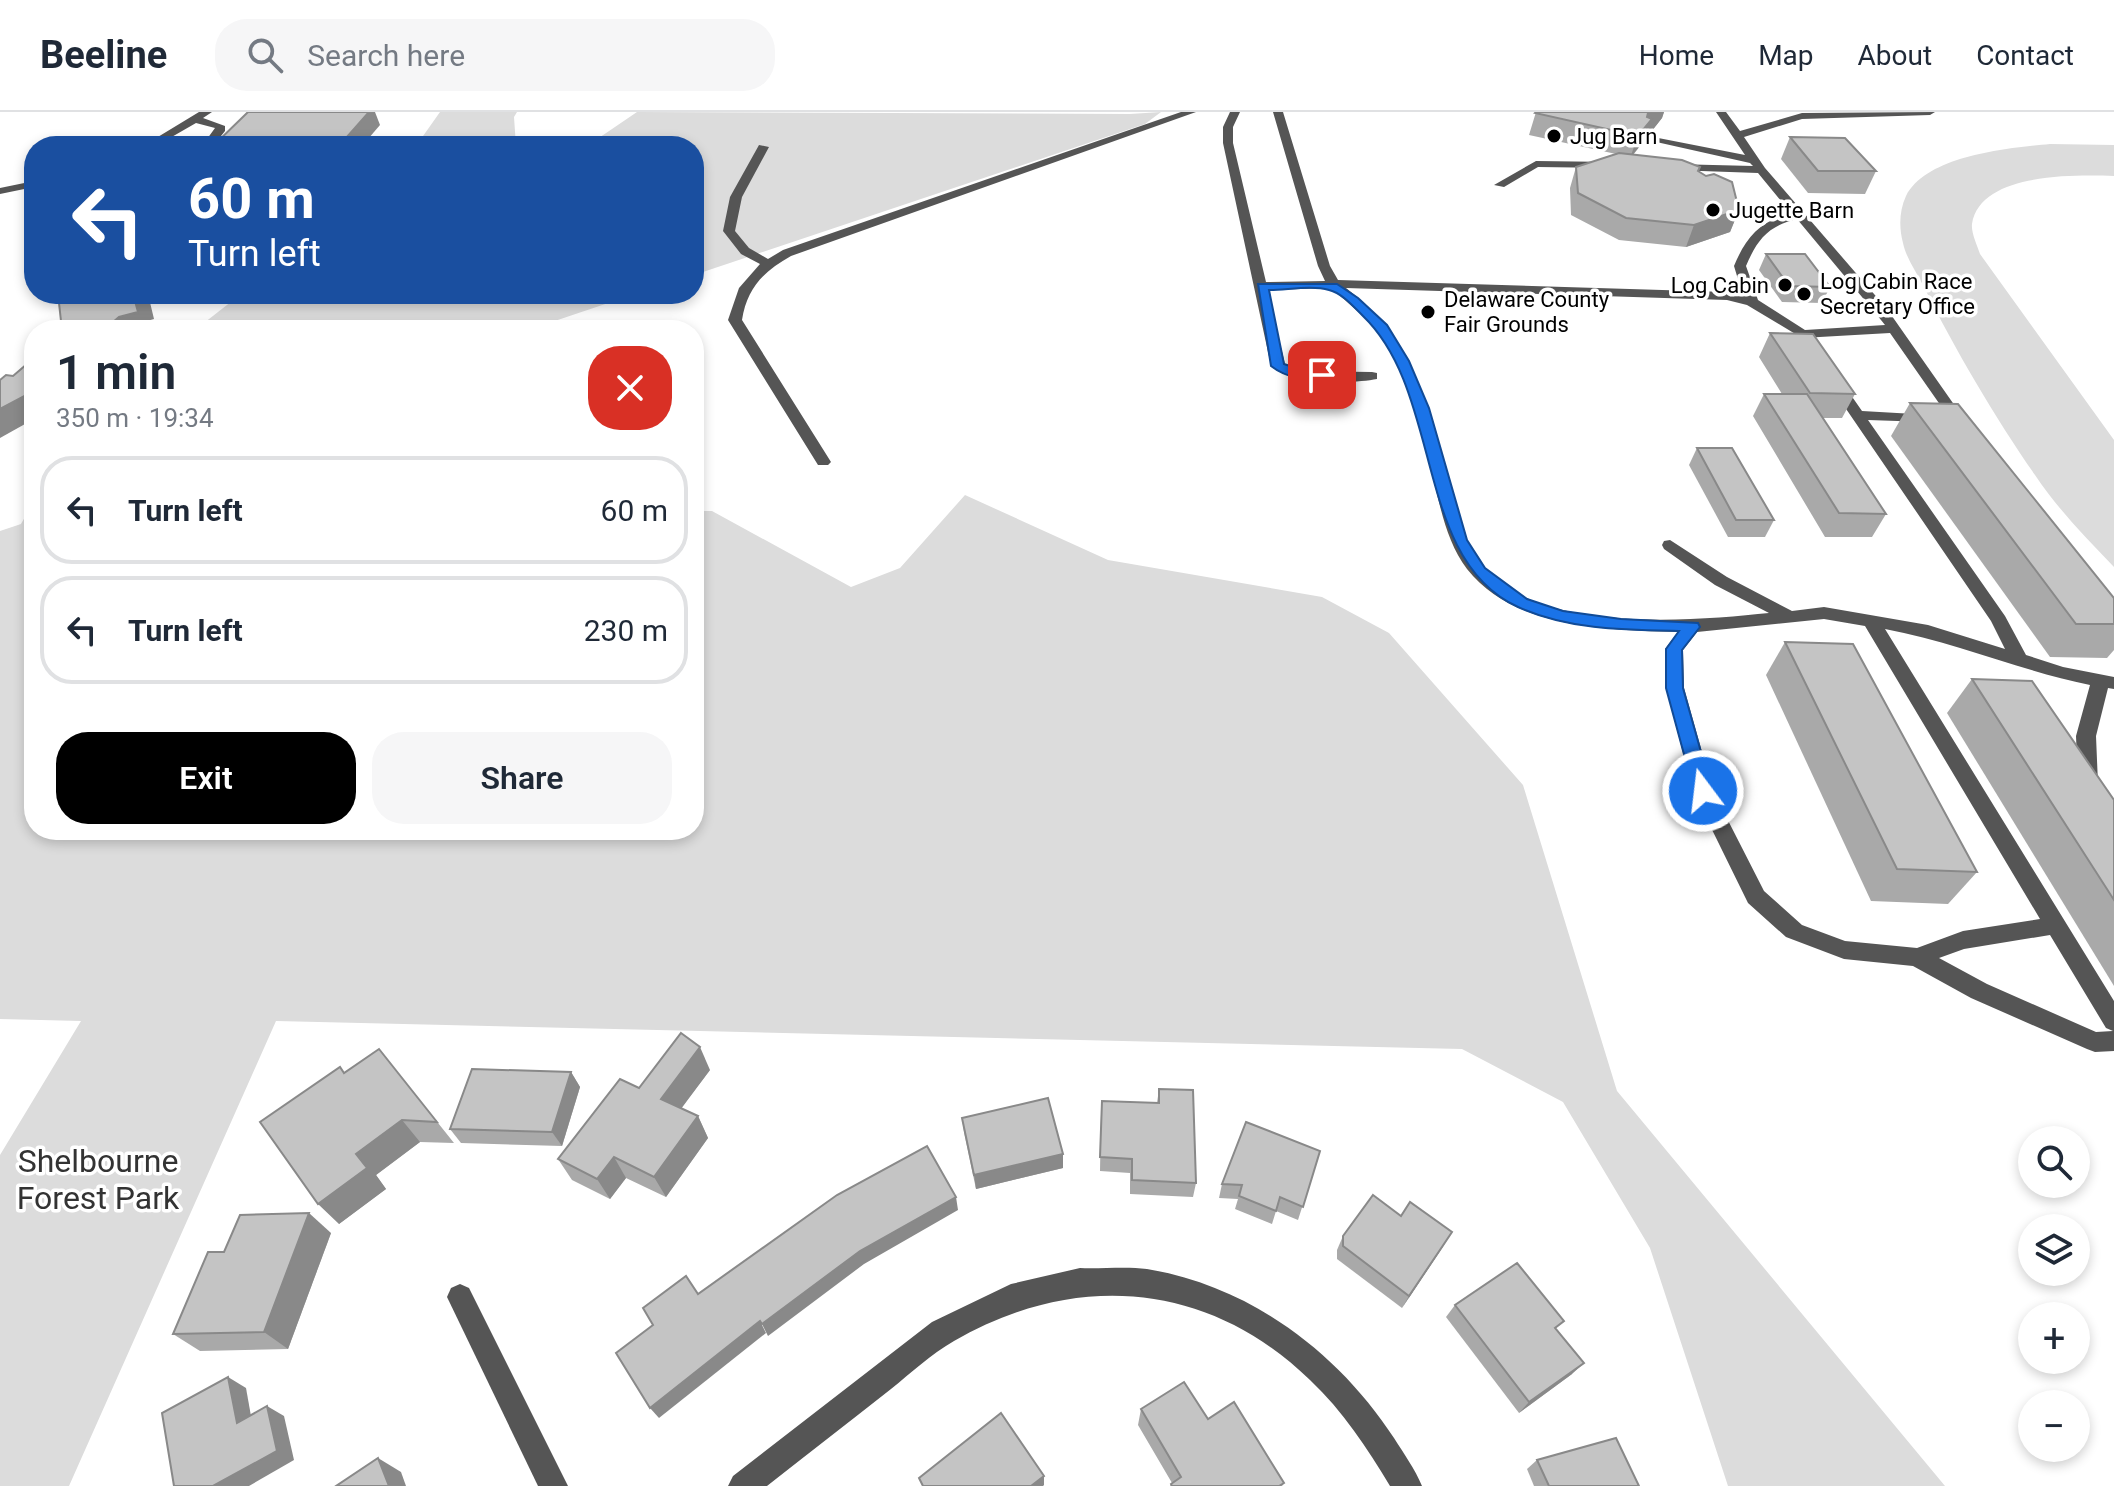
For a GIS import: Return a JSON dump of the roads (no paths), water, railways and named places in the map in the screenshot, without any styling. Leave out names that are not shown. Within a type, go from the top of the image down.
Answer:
[{"type":"street","points":[[167,136],[207,112]]},
{"type":"street","points":[[823,462],[735,320],[737,302],[746,286],[767,263],[787,253],[1191,112]]},
{"type":"street","points":[[1235,112],[1228,127],[1228,143],[1278,366],[1297,375],[1372,376]]},
{"type":"street","points":[[1278,112],[1324,266],[1333,286],[1354,300],[1383,328],[1403,361],[1422,408],[1460,540],[1479,571],[1521,603],[1561,616],[1621,624],[1692,627],[1824,613],[1928,631],[2062,673],[2108,682],[2086,736],[2088,784],[2114,832]]},
{"type":"street","points":[[1721,112],[1758,165],[1894,329],[1974,441]]},
{"type":"street","points":[[1787,112],[1802,116]]},
{"type":"street","points":[[1738,136],[1802,116],[1930,112]]},
{"type":"street","points":[[197,120],[220,126],[216,136]]},
{"type":"street","points":[[1647,137],[1758,165]]},
{"type":"street","points":[[763,147],[741,182],[730,210],[729,231],[745,251],[767,263]]},
{"type":"street","points":[[1500,185],[1536,164],[1623,165]]},
{"type":"street","points":[[1655,167],[1758,165]]},
{"type":"street","points":[[1727,181],[1758,165]]},
{"type":"street","points":[[0,191],[24,186]]},
{"type":"street","points":[[1752,302],[1740,266],[1748,246],[1762,227],[1799,215]]},
{"type":"street","points":[[1262,286],[1351,284],[1539,289],[1602,294],[1727,296],[1752,302],[1802,334],[1999,620],[2018,657]]},
{"type":"street","points":[[1802,334],[1894,329]]},
{"type":"street","points":[[1859,415],[1956,419]]},
{"type":"street","points":[[1670,545],[1721,581],[1792,618]]},
{"type":"street","points":[[1871,621],[2114,1021]]},
{"type":"street","points":[[1692,627],[1674,649],[1675,688],[1703,791],[1756,897],[1794,931],[1844,950],[1917,957],[1979,991],[2105,1042],[2114,1058]]},
{"type":"street","points":[[1917,957],[1963,940],[2056,925]]},
{"type":"street","points":[[743,1486],[942,1332],[972,1314],[1028,1292],[1070,1283],[1126,1280],[1184,1289],[1244,1312],[1295,1346],[1349,1397],[1384,1444],[1407,1486]]},
{"type":"street","points":[[460,1297],[553,1486]]},
{"type":"place","name":"Jug Barn","points":[[1554,136]]},
{"type":"place","name":"Jugette Barn","points":[[1713,210]]},
{"type":"place","name":"Log Cabin","points":[[1785,285]]},
{"type":"place","name":"Log Cabin Race Secretary Office","points":[[1804,294]]},
{"type":"place","name":"Delaware County Fair Grounds","points":[[1428,312]]},
{"type":"park label","name":"Shelbourne Forest Park","points":[[98,1180]]}]
